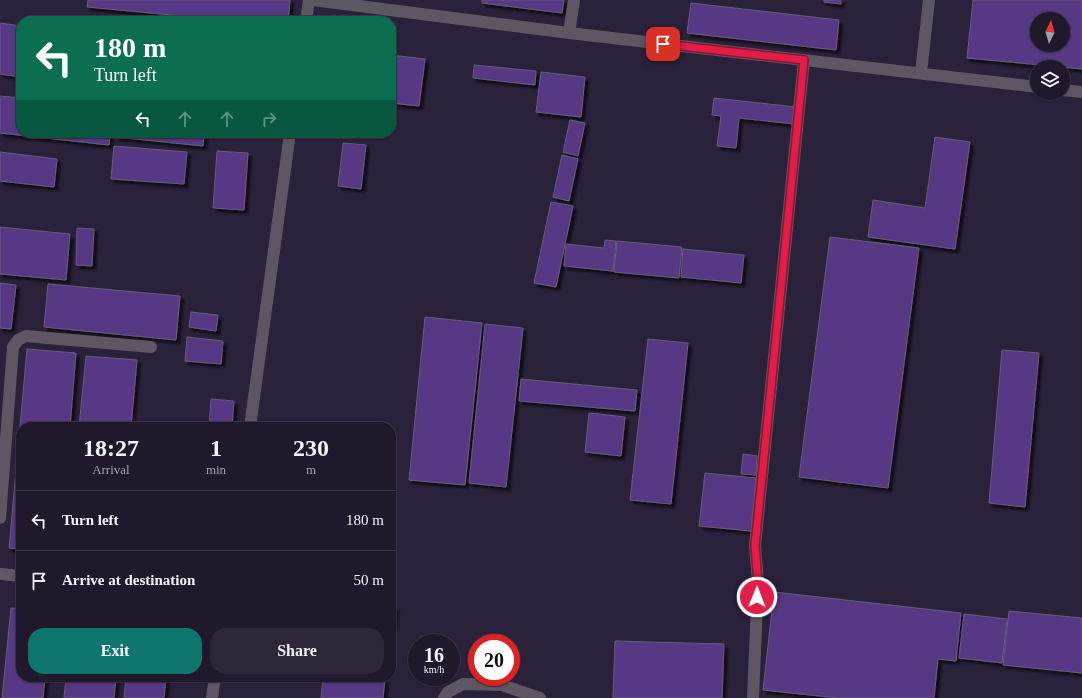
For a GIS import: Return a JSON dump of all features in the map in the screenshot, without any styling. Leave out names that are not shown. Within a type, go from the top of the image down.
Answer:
[{"type":"street","points":[[307,16],[309,0]]},
{"type":"street","points":[[313,0],[570,33],[1030,86]]},
{"type":"street","points":[[570,33],[574,0]]},
{"type":"street","points":[[922,74],[929,0]]},
{"type":"street","points":[[753,698],[758,582],[755,546],[804,60]]},
{"type":"street","points":[[1070,91],[1082,92]]},
{"type":"street","points":[[251,422],[289,138]]},
{"type":"street","points":[[0,518],[14,347],[18,340],[26,336],[151,347]]},
{"type":"street","points":[[0,574],[16,576]]},
{"type":"street","points":[[212,698],[214,682]]},
{"type":"street","points":[[444,698],[448,692],[463,684],[502,685],[540,698]]},
{"type":"building","points":[[88,0],[290,0],[288,16],[183,16],[87,7]]},
{"type":"building","points":[[482,0],[564,0],[562,13],[482,3]]},
{"type":"building","points":[[824,0],[841,0],[841,4],[824,2]]},
{"type":"building","points":[[973,0],[1082,0],[1082,69],[1070,68],[1070,60],[1030,60],[1030,64],[967,58]]},
{"type":"building","points":[[691,3],[839,20],[836,50],[687,33]]},
{"type":"building","points":[[0,23],[16,25],[16,76],[0,74]]},
{"type":"building","points":[[396,56],[425,59],[419,106],[396,104]]},
{"type":"building","points":[[474,65],[536,71],[535,85],[473,78]]},
{"type":"building","points":[[541,72],[585,77],[581,117],[536,112]]},
{"type":"building","points":[[0,96],[16,98],[16,135],[0,133]]},
{"type":"building","points":[[714,98],[796,107],[794,124],[739,118],[736,148],[717,146],[721,116],[712,115]]},
{"type":"building","points":[[570,120],[585,123],[578,156],[563,152]]},
{"type":"building","points":[[935,137],[970,142],[955,249],[868,237],[873,200],[925,208]]},
{"type":"building","points":[[45,138],[110,138],[109,145]]},
{"type":"building","points":[[126,138],[204,138],[203,146]]},
{"type":"building","points":[[343,143],[366,145],[361,189],[338,186]]},
{"type":"building","points":[[114,146],[187,152],[184,184],[111,179]]},
{"type":"building","points":[[217,151],[248,153],[244,210],[213,208]]},
{"type":"building","points":[[0,152],[57,159],[54,187],[0,181]]},
{"type":"building","points":[[562,155],[578,159],[569,201],[553,197]]},
{"type":"building","points":[[551,202],[573,206],[556,287],[534,283]]},
{"type":"building","points":[[0,227],[70,234],[66,280],[0,274]]},
{"type":"building","points":[[77,228],[94,229],[92,266],[76,265]]},
{"type":"building","points":[[830,237],[919,248],[888,488],[799,477]]},
{"type":"building","points":[[605,240],[616,241],[613,271],[564,266],[566,244],[604,248]]},
{"type":"building","points":[[617,241],[682,247],[679,278],[614,272]]},
{"type":"building","points":[[683,249],[744,255],[741,283],[681,277]]},
{"type":"building","points":[[0,283],[16,285],[11,329],[0,328]]},
{"type":"building","points":[[48,284],[180,296],[176,340],[44,327]]},
{"type":"building","points":[[191,312],[218,315],[216,331],[189,327]]},
{"type":"building","points":[[425,317],[482,323],[465,485],[409,480]]},
{"type":"building","points":[[485,324],[523,328],[506,487],[469,483]]},
{"type":"building","points":[[187,337],[223,341],[221,364],[185,361]]},
{"type":"building","points":[[648,339],[688,343],[671,504],[630,500]]},
{"type":"building","points":[[27,349],[76,353],[70,422],[20,422]]},
{"type":"building","points":[[1002,350],[1039,353],[1025,507],[989,503]]},
{"type":"building","points":[[86,356],[137,360],[131,422],[79,422]]},
{"type":"building","points":[[521,379],[637,390],[635,411],[519,401]]},
{"type":"building","points":[[211,399],[234,401],[232,422],[209,422]]},
{"type":"building","points":[[589,413],[625,417],[621,456],[585,452]]},
{"type":"building","points":[[743,454],[757,456],[756,475],[741,474]]},
{"type":"building","points":[[16,471],[16,549],[9,548]]},
{"type":"building","points":[[705,473],[756,478],[751,531],[699,526]]},
{"type":"building","points":[[774,592],[961,613],[956,661],[938,659],[934,698],[838,698],[763,690]]},
{"type":"building","points":[[11,608],[16,608],[16,682],[45,682],[43,698],[2,698]]},
{"type":"building","points":[[1009,611],[1082,618],[1082,673],[1003,665]]},
{"type":"building","points":[[964,614],[1007,619],[1002,663],[959,658]]},
{"type":"building","points":[[615,641],[724,644],[722,698],[613,698]]},
{"type":"building","points":[[66,682],[116,682],[114,698],[64,698]]},
{"type":"building","points":[[126,682],[166,682],[164,698],[124,698]]},
{"type":"building","points":[[323,682],[385,682],[383,698],[321,698]]},
{"type":"route","points":[[663,44],[804,60],[755,546],[758,582],[757,597]]}]
